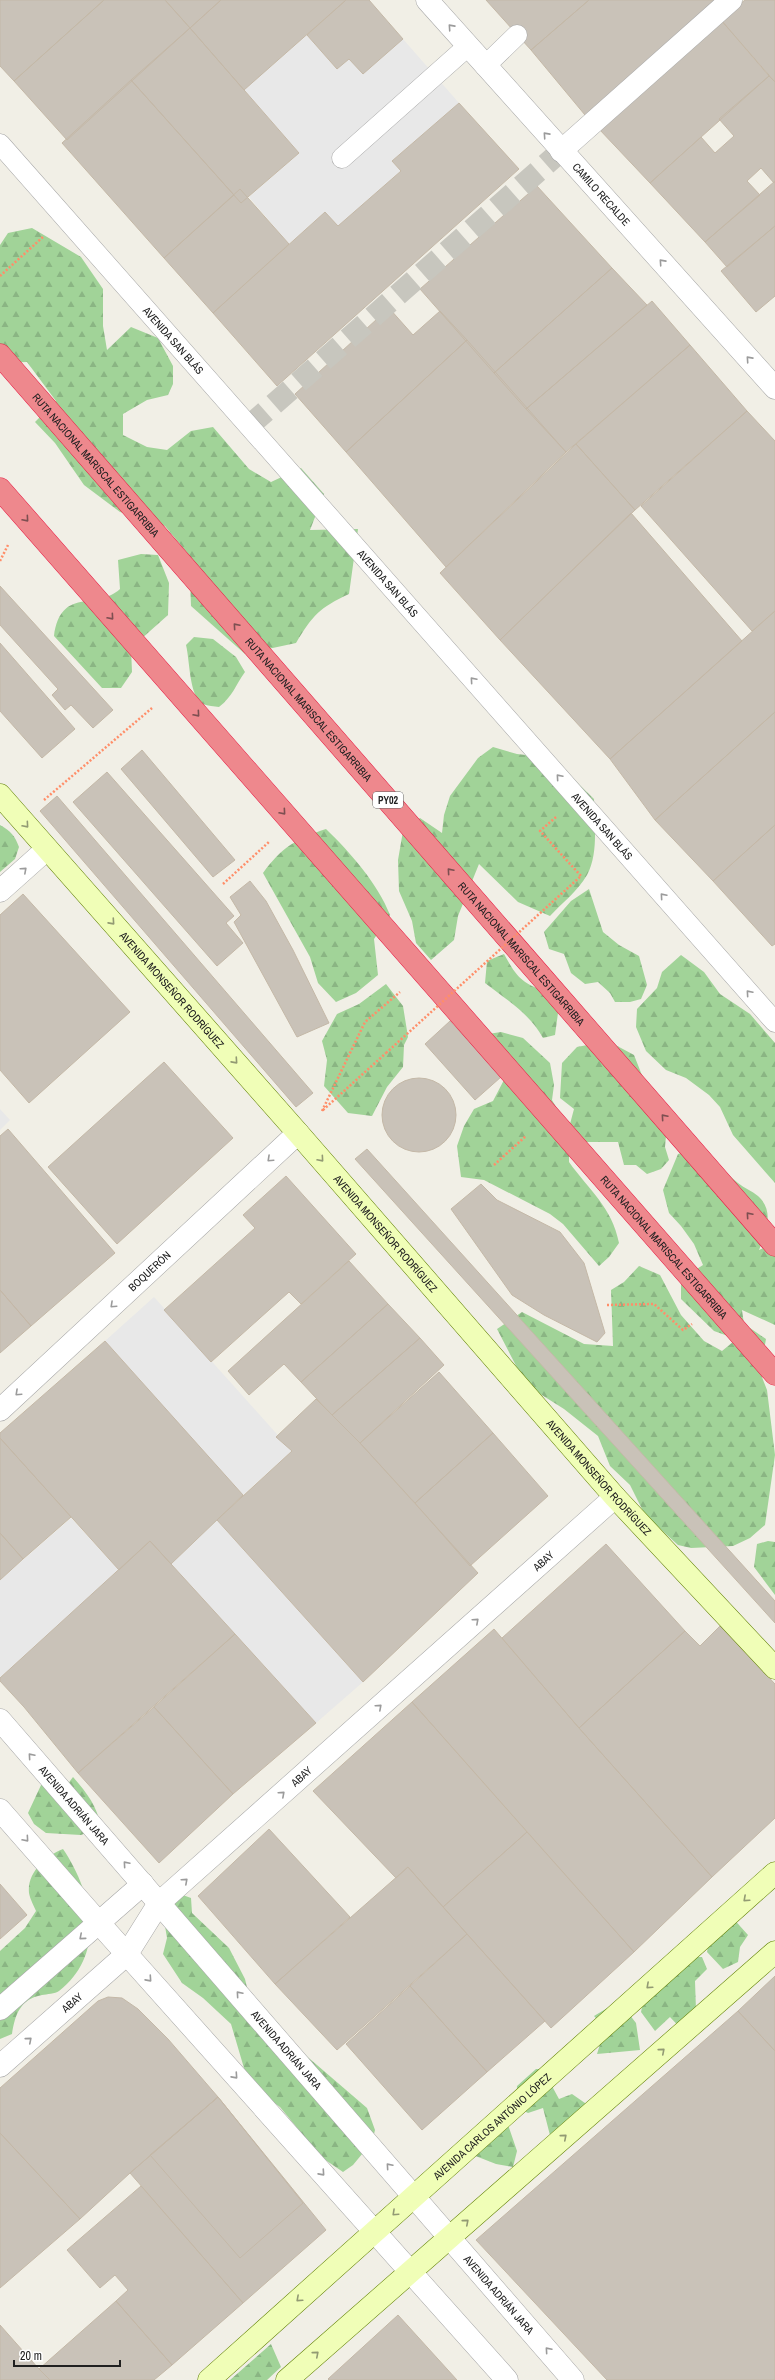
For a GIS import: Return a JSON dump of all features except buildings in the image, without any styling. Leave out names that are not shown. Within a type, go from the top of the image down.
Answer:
[{"type":"highway","name":"RUTA NACIONAL MARISCAL ESTIGARRIBIA","points":[[0,355],[775,1245]]},
{"type":"highway","name":"RUTA NACIONAL MARISCAL ESTIGARRIBIA","points":[[0,490],[775,1374]]},
{"type":"main road","name":"AVENIDA MONSEÑOR RODRÍGUEZ","points":[[0,795],[298,1133],[615,1497],[775,1668]]},
{"type":"main road","name":"AVENIDA CARLOS ANTÓNIO LÓPEZ","points":[[209,2380],[775,1873]]},
{"type":"main road","points":[[287,2380],[775,1952]]},
{"type":"street","name":"CAMILO RECALDE","points":[[427,0],[775,388]]},
{"type":"street","points":[[561,151],[731,0]]},
{"type":"street","points":[[0,891],[47,849]]},
{"type":"street","name":"BOQUERÓN","points":[[0,1410],[298,1133]]},
{"type":"street","name":"ABAY","points":[[0,2066],[127,1954],[159,1904],[615,1497]]},
{"type":"street","name":"AVENIDA ADRIÁN JARA","points":[[0,1720],[144,1884],[159,1904],[414,2195],[573,2380]]},
{"type":"street","points":[[0,1810],[98,1923],[507,2380]]},
{"type":"street","points":[[0,2008],[144,1884]]},
{"type":"lane","points":[[485,66],[517,35]]},
{"type":"lane","points":[[342,158],[468,46]]},
{"type":"lane","name":"AVENIDA SAN BLÁS","points":[[0,144],[775,1022]]},
{"type":"path","points":[[0,276],[65,218]]},
{"type":"path","points":[[21,819],[174,688]]},
{"type":"path","points":[[223,884],[291,822]]},
{"type":"path","points":[[298,1133],[581,876],[540,831]]},
{"type":"path","points":[[322,1111],[364,1022],[423,972]]},
{"type":"path","points":[[494,1165],[549,1115]]},
{"type":"path","points":[[607,1305],[654,1304],[683,1330],[718,1308]]},
{"type":"green space","points":[[32,228],[81,257],[103,289],[103,326],[107,350],[131,327],[158,338],[173,366],[173,384],[168,395],[147,400],[123,414],[123,435],[147,447],[167,450],[191,431],[213,427],[249,469],[271,482],[301,468],[324,494],[310,530],[358,529],[349,594],[330,604],[318,613],[312,619],[296,643],[245,654],[191,606],[189,555],[165,526],[120,512],[84,485],[55,443],[35,422],[56,401],[27,362],[0,363],[0,245],[8,233]]},
{"type":"green space","points":[[141,554],[158,555],[169,583],[168,615],[131,648],[132,672],[121,688],[102,688],[54,636],[58,621],[64,611],[72,605],[101,599],[120,589],[118,560]]},
{"type":"green space","points":[[194,637],[213,639],[236,657],[245,672],[231,695],[219,707],[203,704],[198,700],[195,694],[186,645]]},
{"type":"green space","points":[[493,747],[517,754],[552,758],[594,799],[595,837],[591,866],[583,881],[570,897],[550,916],[518,902],[479,864],[458,916],[454,940],[431,960],[416,943],[412,921],[399,891],[398,860],[403,831],[420,818],[442,833],[444,815],[450,796],[478,758]]},
{"type":"green space","points":[[0,825],[12,834],[19,847],[15,859],[0,872]]},
{"type":"green space","points":[[326,829],[371,880],[385,903],[390,915],[374,939],[378,975],[356,993],[336,1002],[318,983],[310,957],[263,873],[283,850],[290,845],[306,836]]},
{"type":"green space","points":[[589,889],[603,932],[619,945],[639,956],[647,985],[641,999],[630,1002],[615,1002],[610,993],[598,982],[585,984],[571,973],[564,954],[549,949],[544,932],[571,901]]},
{"type":"green space","points":[[504,954],[520,978],[531,985],[546,991],[558,1013],[555,1035],[543,1038],[538,1029],[525,1015],[485,983],[487,961]]},
{"type":"green space","points":[[681,955],[704,972],[720,994],[750,1014],[775,1043],[775,1183],[733,1135],[720,1107],[709,1095],[686,1078],[666,1070],[646,1051],[636,1027],[637,1009],[657,988],[662,972]]},
{"type":"green space","points":[[386,984],[403,1006],[408,1037],[404,1045],[403,1067],[387,1087],[372,1116],[348,1113],[324,1086],[327,1060],[322,1041],[337,1014],[359,1004]]},
{"type":"green space","points":[[501,1032],[523,1038],[550,1063],[554,1085],[552,1100],[560,1114],[569,1148],[569,1162],[599,1200],[616,1230],[619,1243],[609,1257],[599,1266],[563,1224],[550,1214],[484,1180],[461,1177],[457,1146],[464,1126],[474,1109],[493,1101],[505,1078],[488,1034]]},
{"type":"green space","points":[[608,1041],[634,1055],[666,1136],[665,1147],[669,1160],[661,1169],[647,1174],[636,1165],[624,1165],[618,1142],[585,1142],[570,1124],[574,1109],[560,1098],[562,1063],[577,1047]]},
{"type":"green space","points":[[700,1147],[740,1185],[758,1196],[766,1208],[768,1222],[759,1250],[775,1243],[775,1325],[742,1310],[744,1324],[728,1336],[714,1331],[681,1299],[681,1279],[703,1265],[694,1244],[669,1213],[663,1190],[678,1154]]},
{"type":"green space","points":[[639,1266],[660,1275],[681,1315],[704,1341],[722,1351],[750,1328],[766,1339],[760,1372],[767,1390],[775,1455],[765,1525],[750,1538],[733,1546],[691,1548],[678,1545],[645,1515],[630,1485],[610,1466],[598,1436],[564,1409],[526,1385],[497,1329],[522,1312],[584,1344],[613,1346],[611,1290],[624,1282]]},
{"type":"green space","points":[[768,1541],[775,1542],[775,1595],[754,1567],[757,1544]]},
{"type":"green space","points":[[73,1777],[91,1800],[101,1827],[81,1835],[46,1833],[34,1824],[28,1813],[42,1783],[67,1785]]},
{"type":"green space","points":[[63,1849],[81,1884],[87,1903],[90,1922],[89,1941],[84,1959],[74,1976],[59,1991],[28,2000],[17,2014],[12,2034],[0,2039],[0,1951],[25,1928],[36,1911],[29,1893],[29,1885],[34,1872],[44,1860]]},
{"type":"green space","points":[[180,1894],[191,1898],[192,1913],[229,1948],[245,1979],[249,1996],[277,2022],[296,2047],[367,2108],[375,2130],[372,2142],[353,2165],[343,2172],[321,2157],[280,2107],[249,2085],[231,2024],[203,1998],[182,1983],[163,1954],[167,1938],[164,1920]]},
{"type":"green space","points":[[731,1916],[748,1935],[740,1947],[738,1962],[723,1969],[707,1952],[710,1935]]},
{"type":"green space","points":[[685,1957],[702,1957],[707,1969],[695,1981],[696,2010],[684,2032],[670,2017],[655,2031],[641,2012],[645,1993]]},
{"type":"green space","points":[[619,2001],[636,2023],[640,2050],[597,2054],[605,2028],[594,2016]]},
{"type":"green space","points":[[536,2069],[556,2069],[553,2088],[559,2099],[572,2094],[595,2110],[553,2147],[543,2108],[528,2113],[516,2107],[517,2086]]},
{"type":"green space","points":[[503,2110],[517,2151],[513,2167],[496,2164],[473,2155]]},
{"type":"green space","points":[[271,2344],[281,2367],[267,2380],[230,2380]]},
{"type":"shaded area","points":[[307,35],[337,69],[349,59],[403,39],[459,103],[392,161],[401,171],[338,226],[325,212],[289,244],[249,197],[299,153],[244,90]]},
{"type":"shaded area","points":[[0,1109],[10,1120],[0,1130]]},
{"type":"shaded area","points":[[154,1297],[292,1451],[243,1495],[105,1341]]},
{"type":"shaded area","points":[[71,1518],[119,1570],[0,1678],[0,1580]]},
{"type":"shaded area","points":[[217,1520],[363,1682],[316,1723],[171,1564]]},
{"type":"tunnel","points":[[249,426],[561,151]]}]
